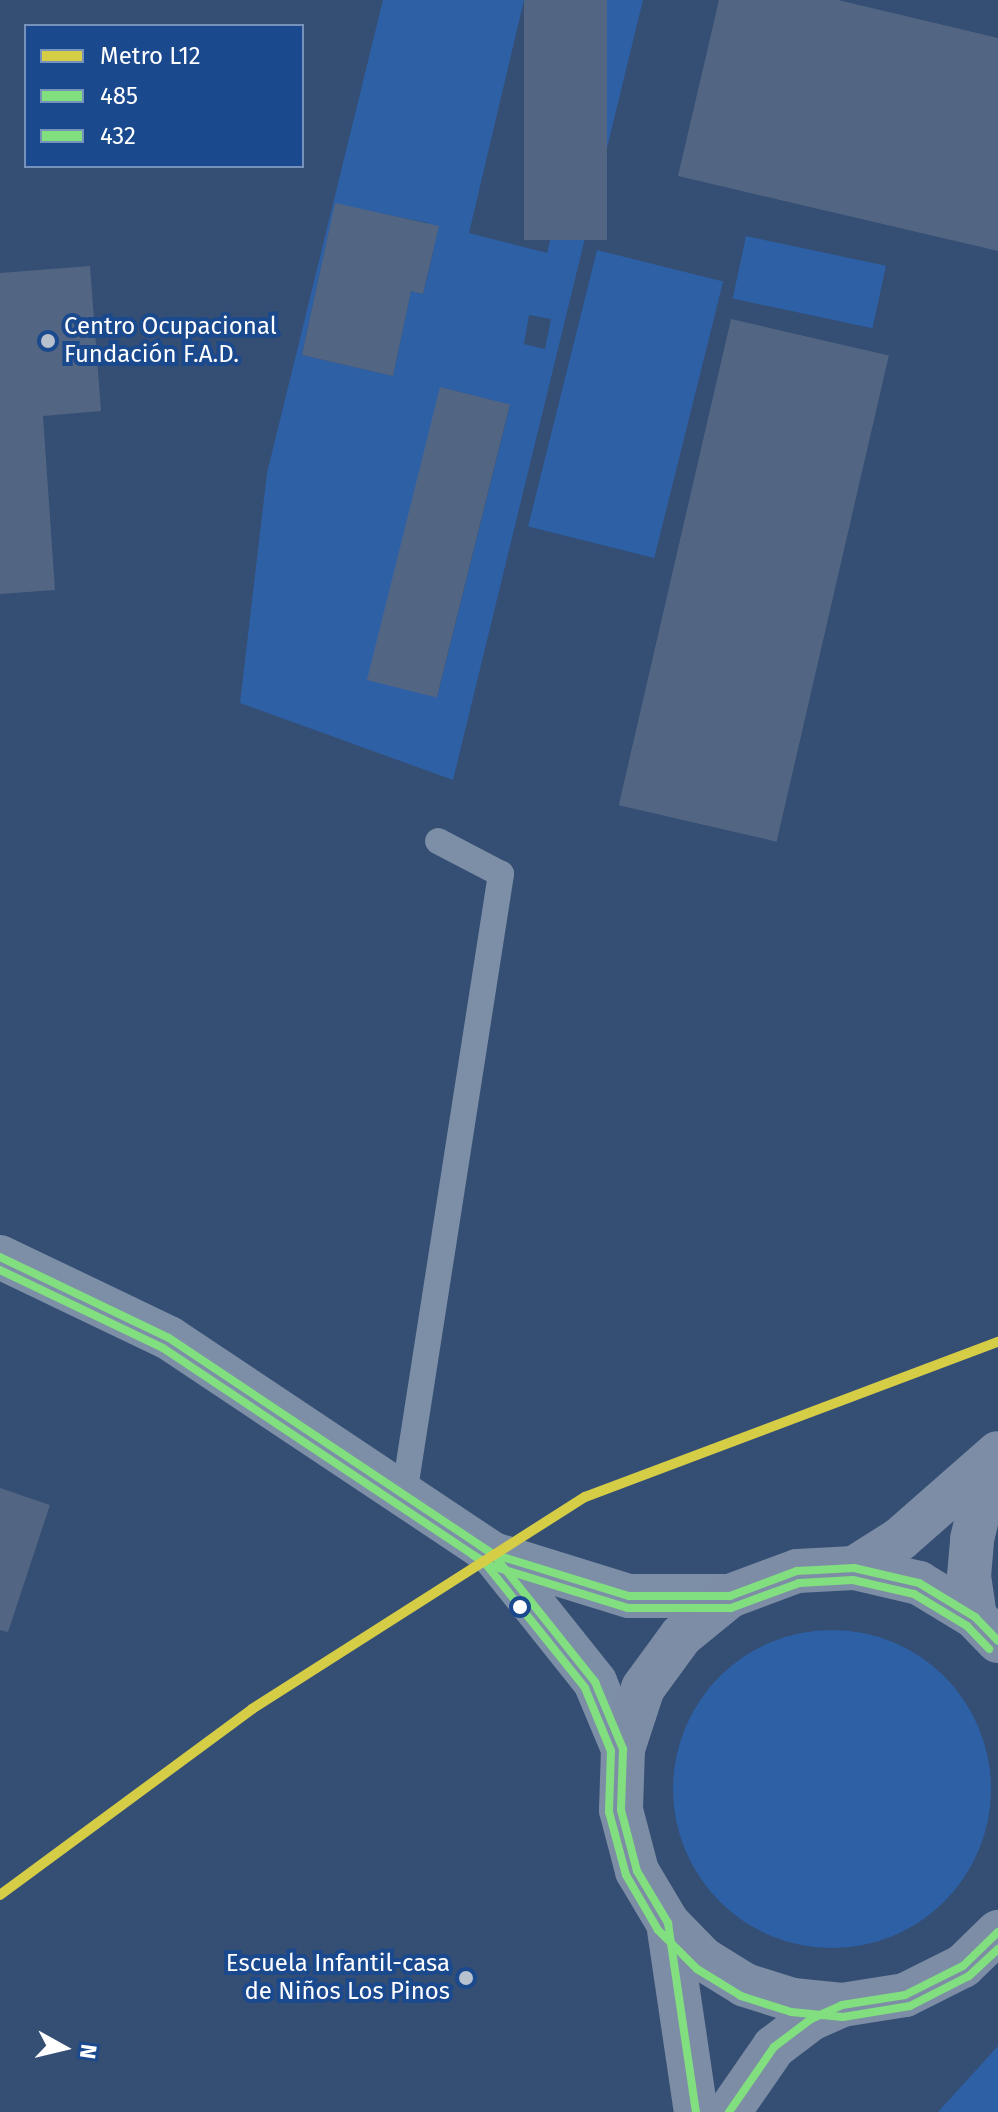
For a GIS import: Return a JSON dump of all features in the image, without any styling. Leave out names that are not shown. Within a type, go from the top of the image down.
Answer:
[{"type":"main road","points":[[854,1568],[900,1539],[994,1457]]},
{"type":"main road","points":[[987,1629],[969,1576],[972,1539],[994,1457]]},
{"type":"main road","points":[[987,1629],[919,1583],[854,1568],[797,1571],[730,1596],[681,1636],[643,1688],[623,1749],[621,1810],[637,1871],[668,1923],[703,1959],[745,1985],[793,2000],[842,2005],[905,1995],[963,1966],[998,1932]]},
{"type":"main road","points":[[668,1923],[696,2112]]},
{"type":"main road","points":[[729,2112],[774,2047],[811,2019],[842,2005]]},
{"type":"street","points":[[0,1257],[169,1338],[493,1554],[629,1596],[730,1596]]},
{"type":"street","points":[[493,1554],[595,1682],[623,1749]]},
{"type":"lane","points":[[404,1495],[501,874],[438,841]]},
{"type":"shaded area","points":[[383,0],[524,0],[469,233],[547,253],[607,0],[643,0],[453,780],[240,703],[267,473]],"holes":[[[335,204],[428,223],[422,250],[433,253],[423,294],[411,291],[393,376],[302,355]],[[529,315],[551,319],[545,349],[524,344]],[[440,387],[510,405],[437,697]]]},
{"type":"shaded area","points":[[746,236],[886,266],[873,328],[733,299]]},
{"type":"shaded area","points":[[597,250],[723,281],[654,558],[528,527]]},
{"type":"shaded area","points":[[832,1630],[863,1633],[893,1642],[933,1666],[955,1688],[979,1728],[988,1758],[991,1789],[988,1820],[979,1850],[955,1890],[933,1912],[893,1936],[863,1945],[832,1948],[801,1945],[771,1936],[731,1912],[709,1890],[685,1850],[676,1820],[673,1789],[676,1758],[685,1728],[709,1688],[731,1666],[771,1642],[801,1633]]},
{"type":"shaded area","points":[[998,2046],[998,2112],[938,2112]]},
{"type":"building","points":[[524,0],[607,0],[607,240],[524,240]]},
{"type":"building","points":[[719,0],[838,0],[998,38],[998,251],[678,176]]},
{"type":"building","points":[[335,203],[439,226],[423,294],[411,291],[393,376],[302,355]]},
{"type":"building","name":"Centro Ocupacional Fundación F.A.D.","points":[[90,266],[101,411],[43,416],[55,590],[0,594],[0,273]]},
{"type":"building","points":[[731,319],[889,355],[777,842],[619,805]]},
{"type":"building","points":[[440,387],[510,404],[437,697],[367,680]]},
{"type":"building","points":[[0,1488],[50,1505],[8,1632],[0,1630]]},
{"type":"metro line","name":"L12","points":[[0,1895],[252,1709],[585,1497],[998,1342]]},
{"type":"transit line","name":"485","points":[[0,1257],[169,1338],[493,1554],[595,1682],[623,1749],[621,1810],[637,1871],[668,1923],[696,2112]]},
{"type":"transit line","name":"432","points":[[0,1270],[163,1348],[485,1563],[585,1688],[611,1751],[609,1812],[626,1875],[658,1930],[697,1969],[741,1996],[791,2012],[843,2017],[910,2006],[969,1976],[998,1949]]},
{"type":"transit line","name":"485","points":[[479,1545],[493,1554],[629,1596],[730,1596],[797,1571],[854,1568],[919,1583],[975,1617],[998,1641]]},
{"type":"transit line","name":"432","points":[[473,1555],[489,1565],[628,1608],[731,1608],[799,1583],[853,1580],[914,1594],[967,1626],[989,1649]]},
{"type":"transit line","name":"485","points":[[729,2112],[774,2047],[811,2019],[842,2005],[905,1995],[963,1966],[998,1932]]},
{"type":"place","name":"Centro Ocupacional Fundación F.A.D.","points":[[48,341]]},
{"type":"place","name":"Escuela Infantil-casa de Niños Los Pinos","points":[[466,1978]]}]
